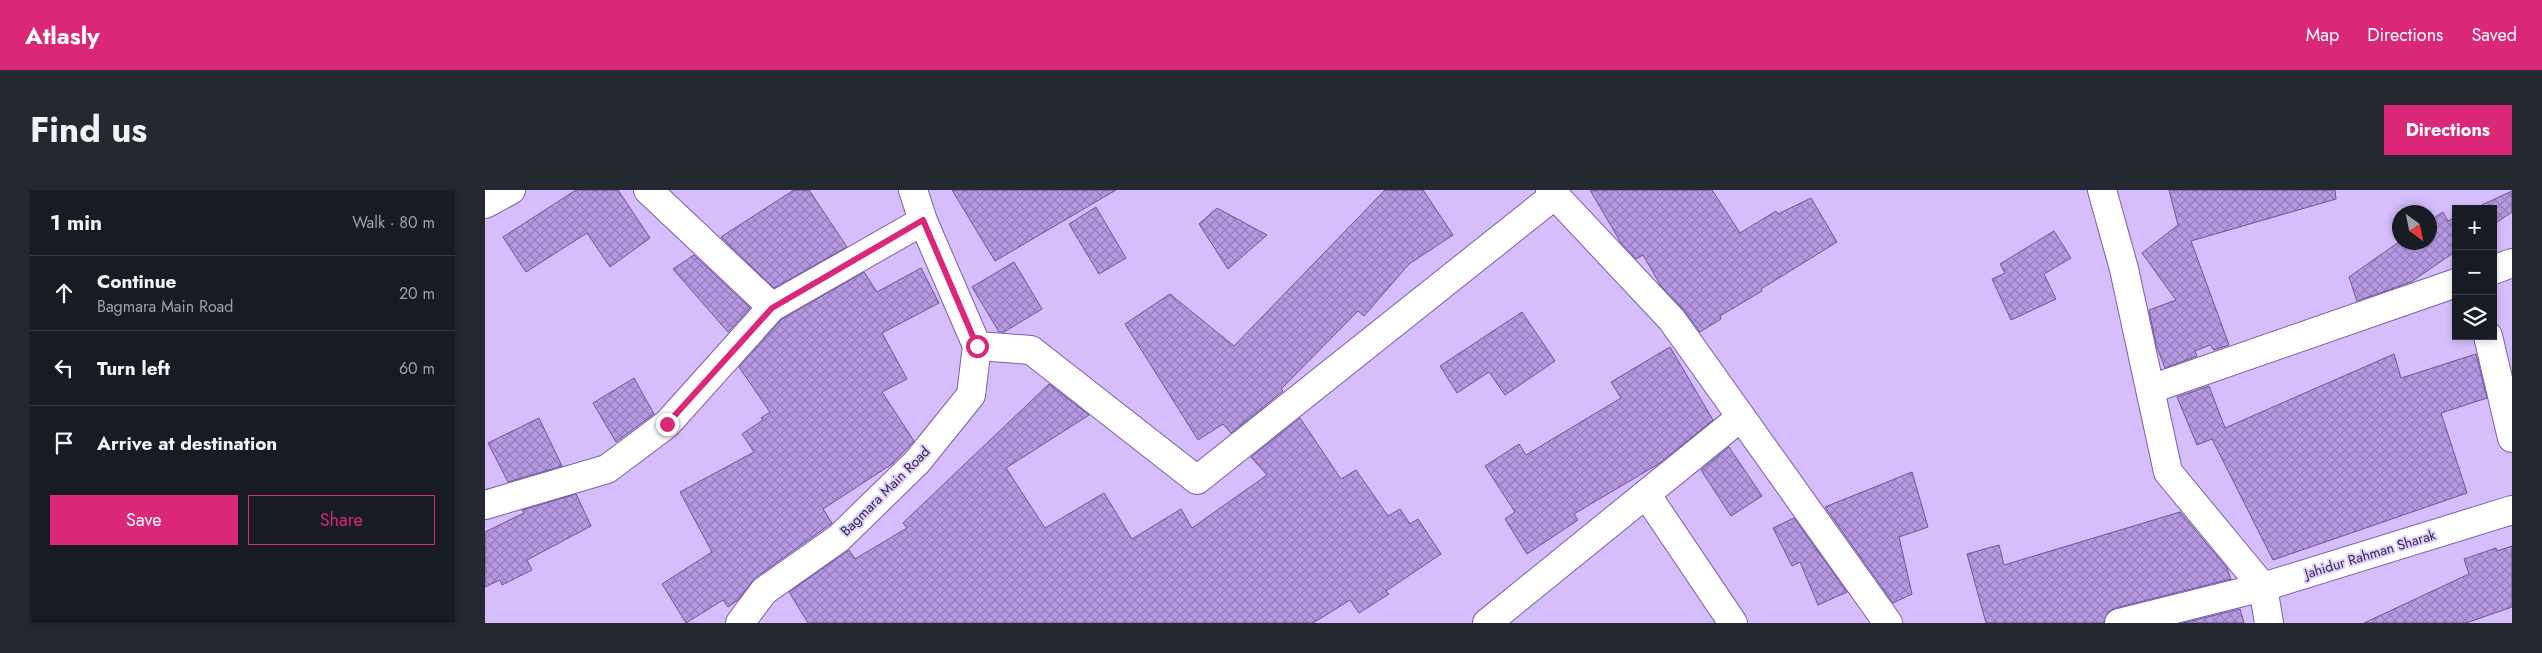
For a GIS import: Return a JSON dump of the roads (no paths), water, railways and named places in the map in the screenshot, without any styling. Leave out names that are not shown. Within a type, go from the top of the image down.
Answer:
[{"type":"street","points":[[485,204],[511,190]]},
{"type":"street","points":[[648,190],[772,308]]},
{"type":"street","points":[[913,190],[923,220],[977,346],[1031,350],[1197,480],[1552,193],[1671,320],[1888,623]]},
{"type":"street","points":[[2103,190],[2125,269],[2168,472],[2263,587],[2269,623]]},
{"type":"street","points":[[485,505],[607,469],[667,424],[772,308],[923,220]]},
{"type":"street","points":[[2497,269],[2512,263]]},
{"type":"street","points":[[2151,389],[2452,284]]},
{"type":"street","points":[[2489,340],[2512,438]]},
{"type":"street","name":"Bagmara Main Road","points":[[740,623],[765,591],[839,538],[917,462],[971,395],[977,346]]},
{"type":"street","points":[[1487,623],[1741,417]]},
{"type":"street","points":[[1646,494],[1733,623]]},
{"type":"street","name":"Jahidur Rahman Sharak","points":[[2119,623],[2263,587],[2512,510]]}]
